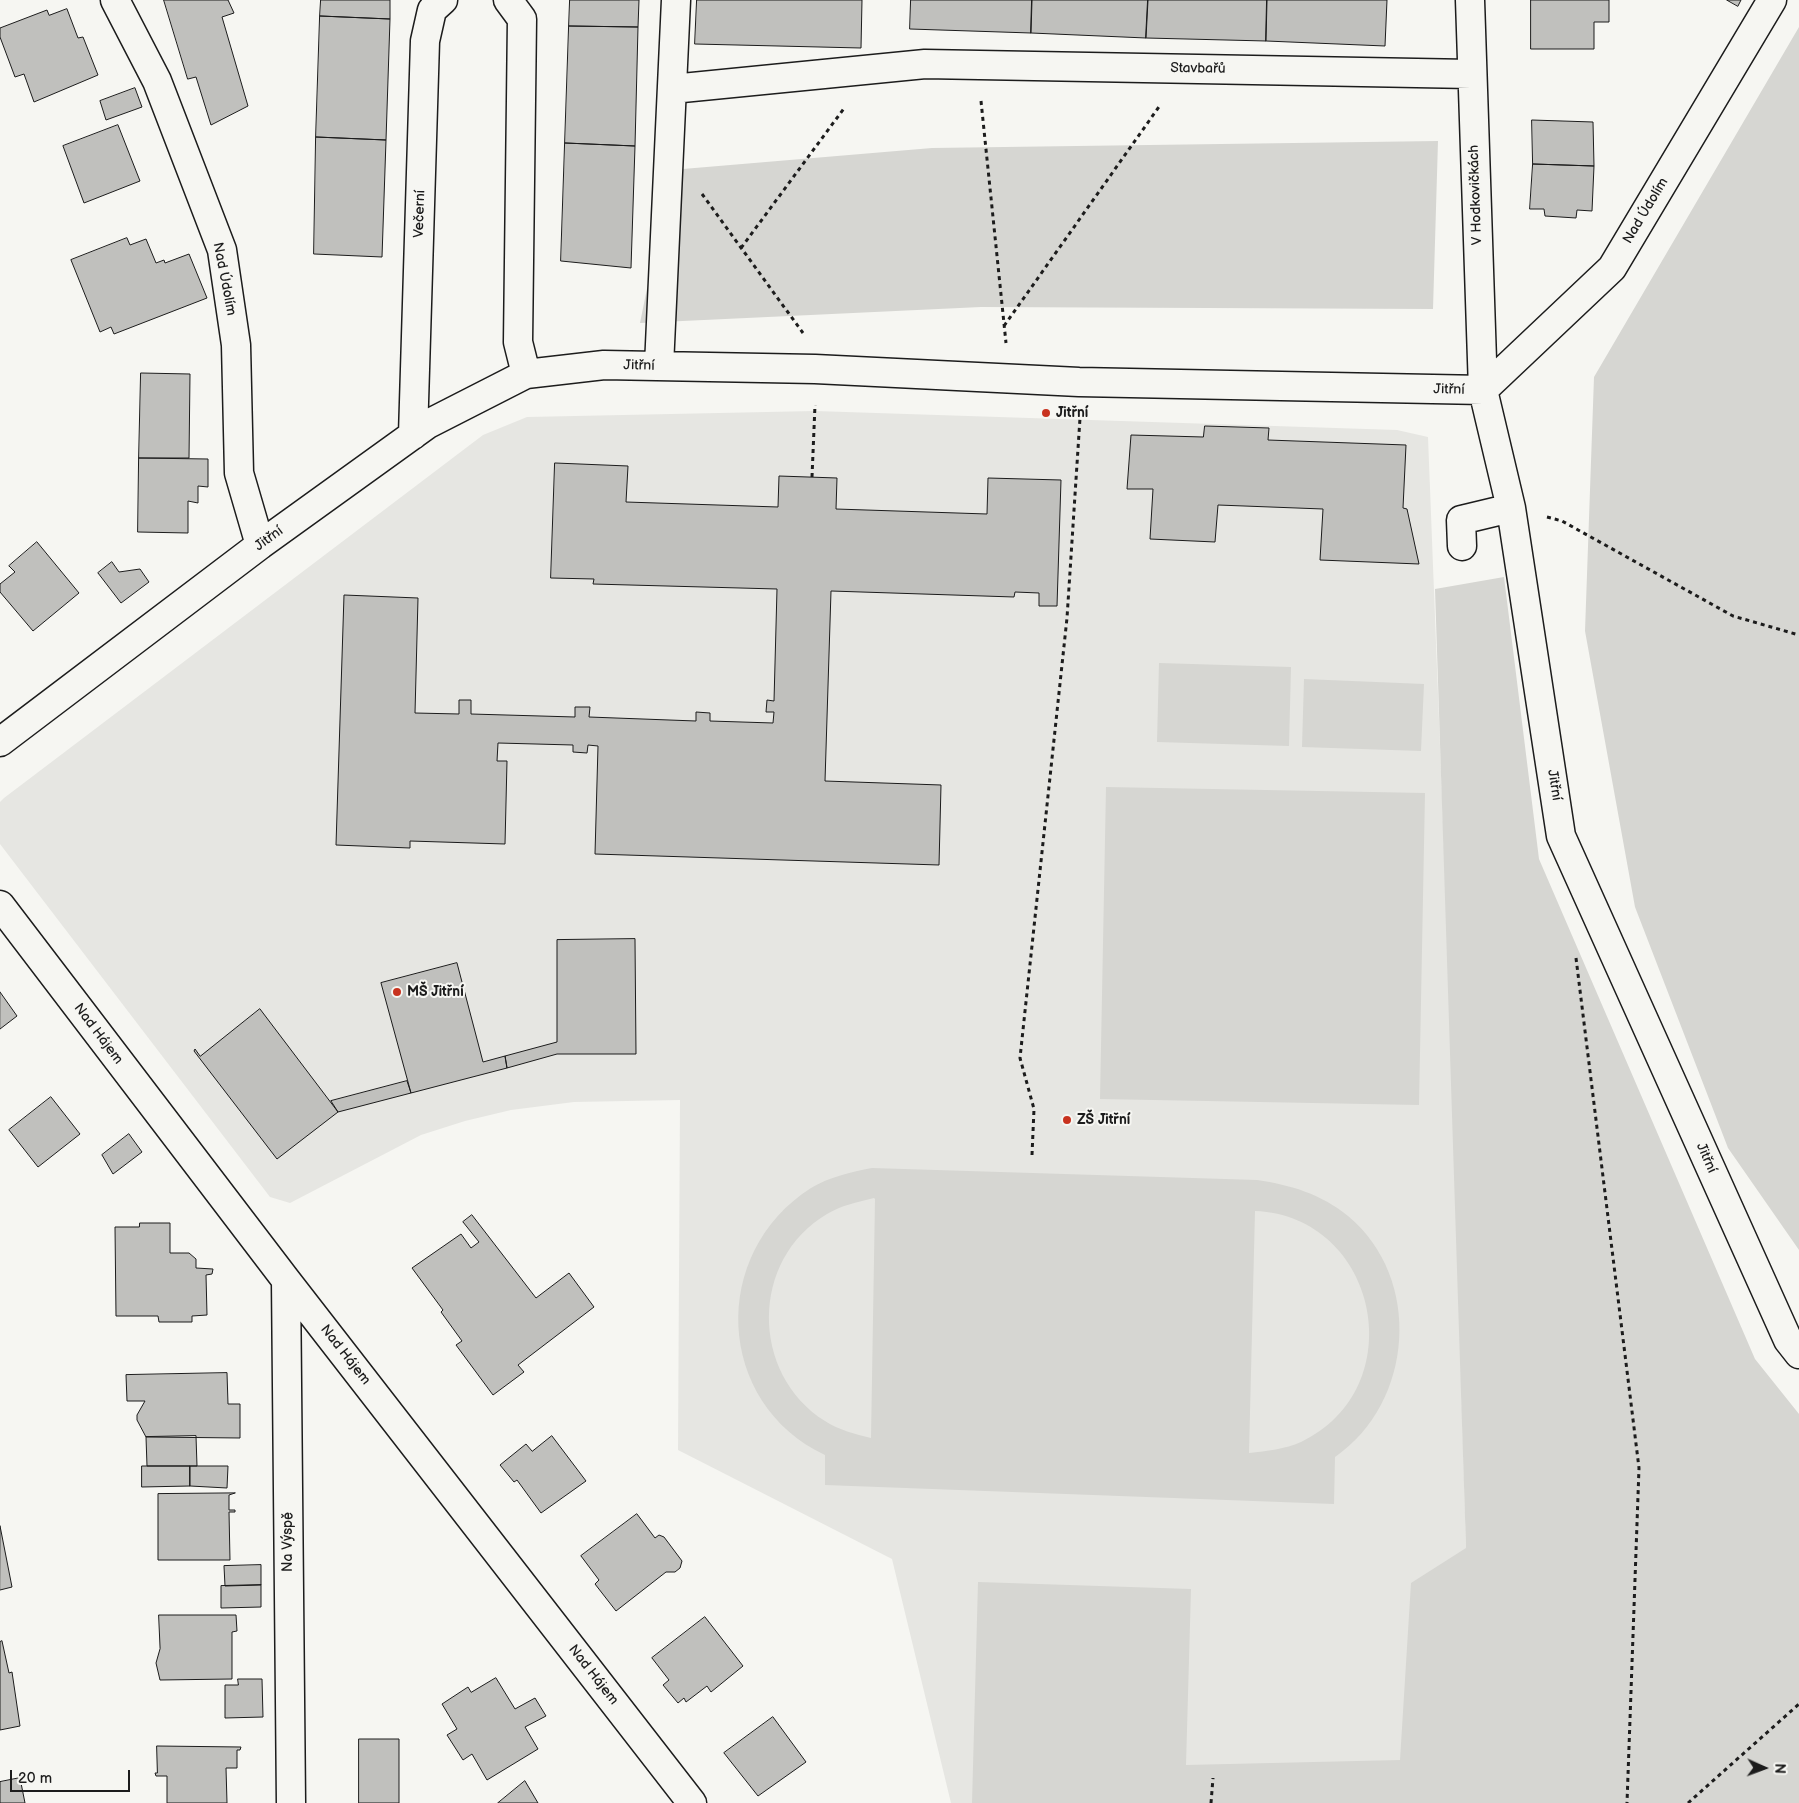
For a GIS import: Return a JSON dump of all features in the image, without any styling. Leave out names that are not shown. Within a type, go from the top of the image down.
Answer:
[{"type":"street","name":"Nad Údolím","points":[[116,0],[157,81],[222,250],[236,345],[240,473],[260,545]]},
{"type":"street","name":"Večerní","points":[[413,435],[425,41],[432,10],[443,0]]},
{"type":"street","points":[[508,0],[522,19],[518,342],[526,374]]},
{"type":"street","points":[[659,366],[676,0]]},
{"type":"street","name":"V Hodkovičkách","points":[[1470,0],[1482,390]]},
{"type":"street","name":"Nad Údolím","points":[[1482,390],[1612,268],[1772,0]]},
{"type":"street","name":"Stavbařů","points":[[672,76],[873,70],[925,64],[1472,74]]},
{"type":"street","name":"Jitřní","points":[[0,742],[260,545],[428,424],[526,374],[604,365],[815,369],[1080,382],[1482,390],[1511,508],[1561,836],[1788,1340],[1799,1354]]},
{"type":"street","points":[[1462,546],[1461,520],[1511,508]]},
{"type":"street","name":"Nad Hájem","points":[[0,905],[286,1280],[692,1803]]},
{"type":"street","name":"Na Výspě","points":[[286,1280],[290,1803]]},
{"type":"path","points":[[977,65],[1009,378]]},
{"type":"path","points":[[1004,326],[1186,69]]},
{"type":"path","points":[[741,248],[873,70]]},
{"type":"path","points":[[669,148],[815,350],[812,477]]},
{"type":"path","points":[[1032,1155],[1034,1108],[1020,1058],[1067,618],[1080,419],[1080,382]]},
{"type":"path","points":[[1511,508],[1562,521],[1733,616],[1799,635]]},
{"type":"path","points":[[1575,953],[1638,1468],[1627,1803]]},
{"type":"path","points":[[1688,1803],[1799,1704]]},
{"type":"path","points":[[1211,1803],[1213,1778]]},
{"type":"shaded area","points":[[1799,27],[1799,1250],[1728,1148],[1635,907],[1585,631],[1594,377]]},
{"type":"shaded area","points":[[1438,141],[1433,309],[981,307],[640,323],[671,170],[932,148]]},
{"type":"shaded area","name":"ZŠ Jitřní","points":[[815,411],[1397,430],[1428,437],[1451,1029],[1466,1548],[1458,1803],[951,1803],[892,1559],[678,1450],[680,1100],[574,1102],[511,1110],[465,1121],[421,1135],[290,1203],[270,1197],[0,844],[0,802],[4,798],[483,435],[527,417]]},
{"type":"shaded area","points":[[1504,577],[1539,859],[1755,1359],[1799,1414],[1799,1803],[972,1803],[978,1582],[1191,1589],[1186,1765],[1400,1760],[1411,1583],[1466,1548],[1435,589]]},
{"type":"shaded area","points":[[1159,663],[1291,667],[1289,746],[1157,742]]},
{"type":"shaded area","points":[[1304,679],[1424,684],[1421,751],[1302,747]]},
{"type":"shaded area","points":[[1106,787],[1425,793],[1419,1105],[1100,1099]]},
{"type":"shaded area","points":[[872,1168],[1257,1180],[1294,1188],[1316,1196],[1338,1208],[1372,1242],[1389,1272],[1398,1305],[1399,1340],[1394,1373],[1381,1405],[1361,1434],[1335,1457],[1334,1504],[825,1485],[825,1455],[789,1431],[762,1400],[745,1365],[739,1326],[742,1287],[755,1250],[778,1216],[818,1184],[840,1175]],"holes":[[[875,1199],[871,1438],[830,1424],[800,1400],[783,1375],[772,1347],[769,1317],[773,1287],[784,1259],[802,1234],[827,1214],[850,1204]],[[1255,1211],[1297,1220],[1330,1242],[1354,1272],[1367,1308],[1369,1347],[1359,1384],[1337,1417],[1301,1442],[1282,1448],[1249,1453]]]},
{"type":"building","points":[[164,0],[228,0],[234,13],[222,17],[248,106],[211,125],[196,77],[188,79]]},
{"type":"building","points":[[321,0],[390,0],[390,19],[320,16]]},
{"type":"building","points":[[570,0],[639,0],[638,27],[569,26]]},
{"type":"building","points":[[697,0],[862,0],[861,48],[695,44]]},
{"type":"building","points":[[911,0],[1032,0],[1031,33],[910,29]]},
{"type":"building","points":[[1032,0],[1148,0],[1146,38],[1031,33]]},
{"type":"building","points":[[1148,0],[1267,0],[1266,41],[1146,38]]},
{"type":"building","points":[[1267,0],[1387,0],[1385,46],[1266,41]]},
{"type":"building","points":[[1531,0],[1609,0],[1609,22],[1594,22],[1594,49],[1531,49]]},
{"type":"building","points":[[1727,0],[1741,0],[1738,6]]},
{"type":"building","points":[[67,9],[78,38],[83,37],[98,75],[34,102],[24,74],[15,77],[0,37],[0,28],[47,10],[49,15]]},
{"type":"building","points":[[320,16],[390,19],[386,140],[316,137]]},
{"type":"building","points":[[569,26],[638,27],[635,146],[565,143]]},
{"type":"building","points":[[135,88],[142,107],[106,120],[100,101]]},
{"type":"building","points":[[1532,120],[1593,122],[1594,166],[1533,164]]},
{"type":"building","points":[[118,125],[140,181],[84,203],[63,146]]},
{"type":"building","points":[[316,137],[386,140],[382,257],[314,254]]},
{"type":"building","points":[[565,143],[635,146],[631,268],[561,261]]},
{"type":"building","points":[[1533,164],[1594,166],[1592,211],[1577,210],[1576,218],[1545,216],[1544,209],[1530,209]]},
{"type":"building","points":[[127,238],[130,245],[146,239],[156,263],[164,260],[165,263],[189,254],[207,298],[114,334],[111,327],[100,332],[71,260]]},
{"type":"building","points":[[141,373],[190,374],[189,458],[139,458]]},
{"type":"building","points":[[1205,426],[1269,428],[1268,440],[1406,445],[1403,508],[1407,509],[1419,564],[1320,560],[1323,509],[1218,505],[1215,542],[1150,539],[1153,489],[1127,489],[1131,435],[1203,437]]},
{"type":"building","points":[[139,458],[208,459],[208,487],[198,486],[198,503],[188,501],[188,533],[138,532]]},
{"type":"building","points":[[555,463],[628,466],[626,502],[778,507],[779,476],[837,478],[836,509],[987,514],[988,478],[1061,480],[1057,606],[1039,606],[1039,593],[1015,592],[1014,597],[831,591],[825,781],[941,785],[939,865],[595,854],[598,746],[588,745],[587,753],[573,752],[573,745],[498,743],[497,761],[507,761],[505,844],[410,841],[410,848],[336,845],[344,595],[418,598],[415,713],[459,714],[459,700],[471,700],[471,714],[575,717],[575,707],[590,707],[589,717],[696,721],[696,712],[710,713],[710,721],[773,723],[774,712],[766,712],[767,700],[774,701],[777,589],[593,584],[594,579],[551,578]]},
{"type":"building","points":[[37,542],[79,593],[33,631],[0,592],[0,584],[15,572],[9,566]]},
{"type":"building","points":[[112,562],[119,572],[140,569],[149,582],[121,603],[98,573]]},
{"type":"building","points":[[635,939],[636,1054],[557,1054],[507,1068],[505,1056],[557,1042],[557,940]]},
{"type":"building","points":[[457,963],[483,1062],[505,1056],[507,1068],[411,1093],[381,983]]},
{"type":"building","points":[[0,992],[17,1016],[0,1029]]},
{"type":"building","points":[[260,1009],[338,1112],[277,1159],[194,1051],[195,1049],[200,1056]]},
{"type":"building","points":[[407,1081],[411,1093],[338,1112],[331,1101]]},
{"type":"building","points":[[51,1097],[80,1134],[38,1167],[9,1130]]},
{"type":"building","points":[[129,1134],[142,1152],[113,1174],[102,1155]]},
{"type":"building","points":[[472,1215],[536,1298],[569,1273],[594,1307],[518,1365],[524,1372],[493,1395],[456,1345],[462,1341],[441,1312],[443,1310],[412,1268],[461,1234],[471,1248],[479,1242],[463,1222]]},
{"type":"building","points":[[140,1223],[170,1223],[170,1253],[189,1253],[196,1259],[196,1268],[213,1269],[212,1274],[206,1275],[207,1315],[192,1316],[192,1322],[159,1322],[158,1316],[116,1316],[115,1227],[139,1227]]},
{"type":"building","points":[[227,1373],[228,1404],[240,1404],[240,1438],[146,1437],[137,1420],[137,1415],[145,1401],[127,1401],[126,1375]]},
{"type":"building","points":[[196,1436],[197,1466],[147,1466],[146,1437]]},
{"type":"building","points":[[552,1436],[586,1481],[541,1513],[517,1480],[514,1482],[500,1465],[526,1444],[532,1451]]},
{"type":"building","points":[[142,1466],[190,1466],[190,1486],[142,1487]]},
{"type":"building","points":[[190,1466],[228,1466],[227,1488],[190,1486]]},
{"type":"building","points":[[235,1493],[229,1495],[229,1510],[235,1510],[235,1512],[229,1512],[230,1560],[158,1560],[158,1494]]},
{"type":"building","points":[[637,1514],[655,1538],[659,1535],[664,1537],[682,1561],[680,1568],[675,1572],[666,1572],[616,1611],[595,1584],[599,1580],[581,1556]]},
{"type":"building","points":[[0,1526],[12,1587],[0,1590]]},
{"type":"building","points":[[261,1565],[261,1585],[225,1586],[224,1566]]},
{"type":"building","points":[[261,1585],[261,1607],[221,1608],[221,1586]]},
{"type":"building","points":[[159,1615],[236,1615],[237,1631],[232,1632],[232,1679],[160,1680],[156,1663],[160,1649]]},
{"type":"building","points":[[705,1617],[743,1666],[711,1692],[707,1686],[686,1702],[684,1698],[678,1703],[663,1685],[669,1680],[652,1658]]},
{"type":"building","points":[[2,1641],[9,1673],[12,1672],[20,1726],[0,1730],[0,1642]]},
{"type":"building","points":[[496,1678],[515,1709],[535,1698],[546,1716],[525,1727],[538,1749],[487,1780],[472,1754],[463,1760],[447,1735],[457,1729],[442,1704],[468,1687],[471,1692]]},
{"type":"building","points":[[238,1679],[262,1679],[263,1717],[225,1718],[225,1685],[238,1685]]},
{"type":"building","points":[[773,1717],[806,1762],[758,1796],[724,1753]]},
{"type":"building","points":[[359,1739],[399,1739],[399,1803],[359,1803]]},
{"type":"building","points":[[157,1746],[241,1747],[240,1750],[237,1750],[237,1768],[226,1768],[227,1803],[167,1803],[167,1776],[156,1776],[155,1773],[157,1773]]},
{"type":"building","points":[[20,1778],[25,1803],[0,1803],[0,1782]]},
{"type":"building","points":[[525,1781],[538,1803],[498,1803]]},
{"type":"place","name":"Jitřní","points":[[1046,413]]},
{"type":"place","name":"MŠ Jitřní","points":[[397,992]]},
{"type":"place","name":"ZŠ Jitřní","points":[[1067,1120]]}]
